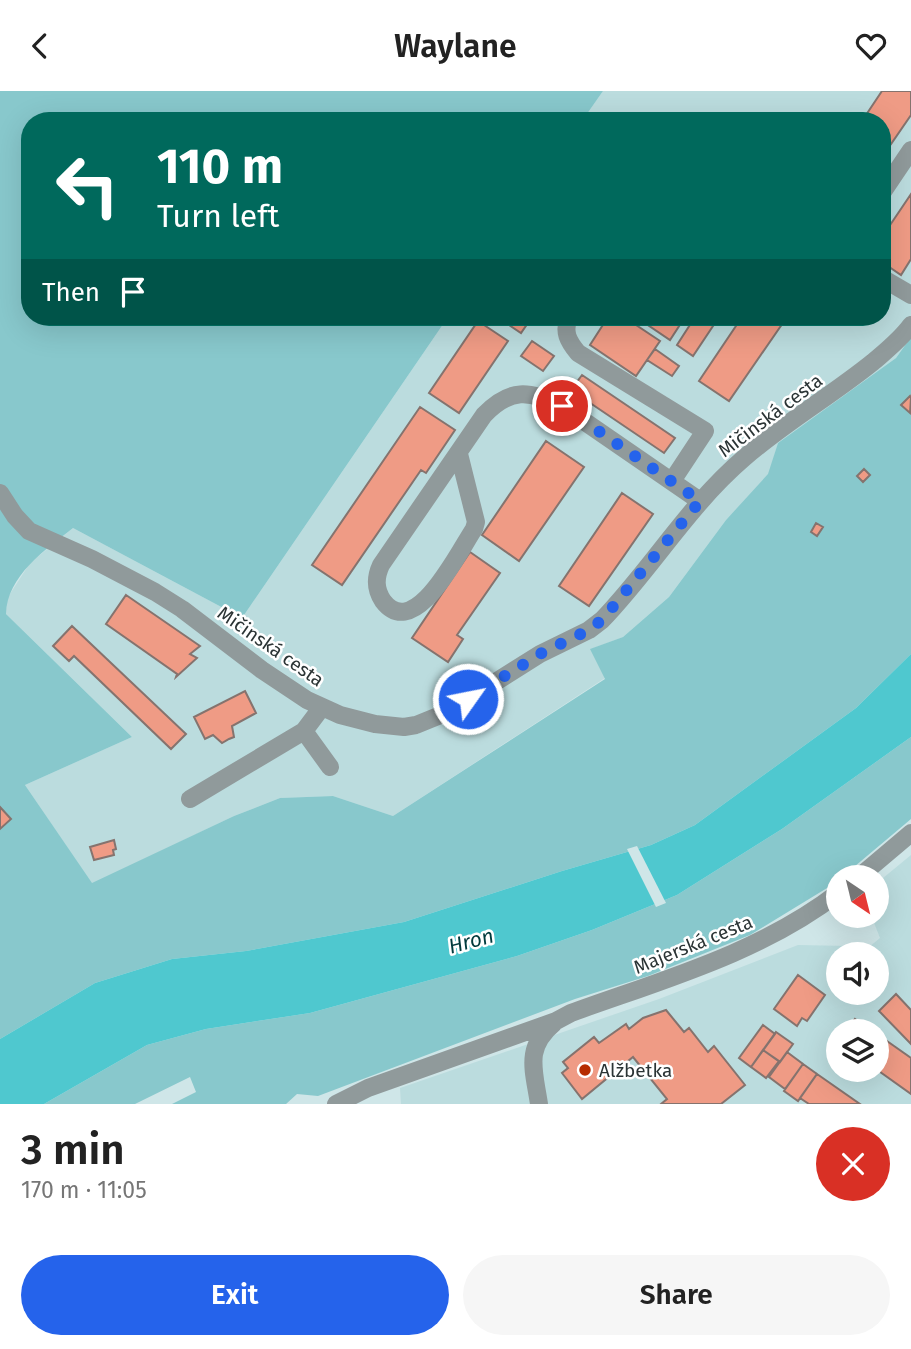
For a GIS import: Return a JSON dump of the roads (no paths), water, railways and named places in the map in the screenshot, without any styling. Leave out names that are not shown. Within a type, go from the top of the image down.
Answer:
[{"type":"street","points":[[891,180],[911,150]]},
{"type":"street","points":[[891,283],[911,295]]},
{"type":"street","points":[[567,326],[569,342],[578,353],[705,431],[672,481]]},
{"type":"street","name":"Mičinská cesta","points":[[0,493],[29,531],[92,559],[155,592],[183,609],[262,670],[322,707],[355,720],[390,726],[416,725],[448,712],[540,654],[589,630],[602,620],[700,501],[761,444],[849,382],[907,331]]},
{"type":"street","points":[[459,454],[476,522],[474,529],[427,599],[407,613],[397,612],[388,606],[377,588],[377,575],[381,565],[484,415],[495,403],[508,396],[522,393],[537,395],[562,406],[700,501]]},
{"type":"street","points":[[190,799],[304,731],[322,707]]},
{"type":"street","points":[[304,731],[330,767]]},
{"type":"street","points":[[873,865],[911,833]]},
{"type":"street","name":"Majerská cesta","points":[[336,1104],[368,1088],[556,1021],[746,947],[801,919],[826,901]]},
{"type":"street","name":"Majerská cesta","points":[[540,1104],[533,1061],[534,1046],[542,1033],[556,1021]]},
{"type":"water","name":"Hron","points":[[911,654],[911,737],[782,829],[677,895],[592,930],[517,956],[310,1013],[206,1029],[147,1045],[44,1104],[0,1104],[0,1039],[95,983],[172,959],[246,951],[404,922],[651,845],[695,825],[856,708]]},
{"type":"place","name":"Alžbetka","points":[[585,1070]]}]
